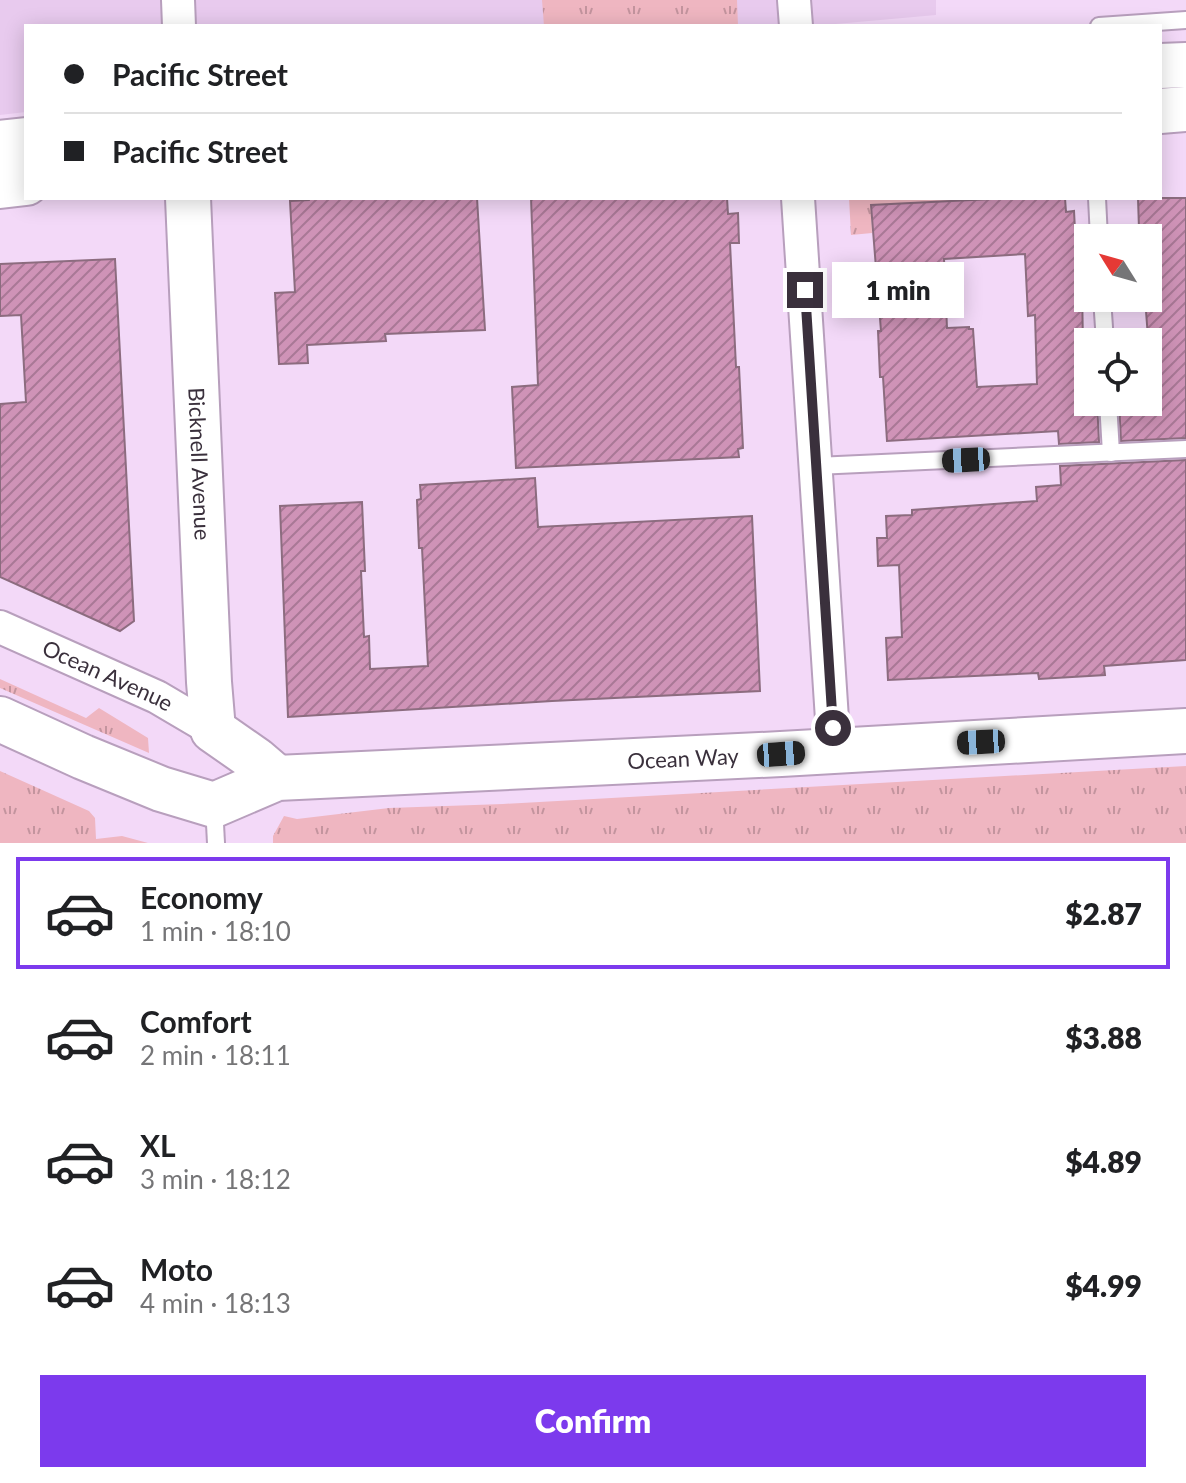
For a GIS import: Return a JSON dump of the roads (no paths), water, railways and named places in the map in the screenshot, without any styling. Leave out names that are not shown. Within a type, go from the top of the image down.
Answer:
[{"type":"street","points":[[178,0],[179,24]]},
{"type":"street","points":[[794,0],[796,24]]},
{"type":"street","points":[[1162,66],[1186,65]]},
{"type":"street","points":[[1162,111],[1186,109]]},
{"type":"street","points":[[0,143],[24,140]]},
{"type":"street","points":[[0,186],[24,183]]},
{"type":"street","name":"Bicknell Avenue","points":[[188,200],[213,730]]},
{"type":"street","points":[[798,200],[834,750]]},
{"type":"street","name":"Ocean Avenue","points":[[0,627],[157,697],[213,730]]},
{"type":"street","points":[[0,719],[161,789],[215,824]]},
{"type":"street","points":[[213,730],[277,778]]},
{"type":"street","name":"Ocean Way","points":[[215,824],[277,778],[1186,731]]},
{"type":"lane","points":[[1128,24],[1186,20]]},
{"type":"lane","points":[[1097,200],[1098,224]]},
{"type":"lane","points":[[1109,416],[1111,453]]},
{"type":"lane","points":[[816,466],[1186,449]]}]
